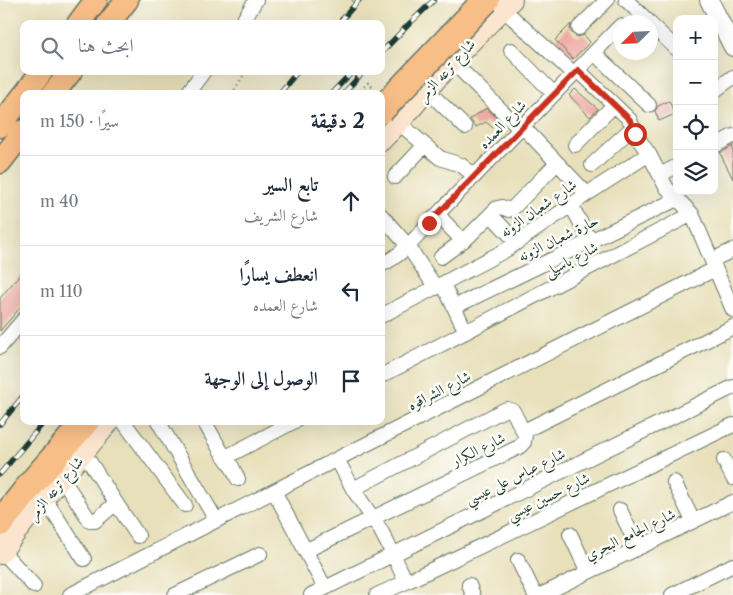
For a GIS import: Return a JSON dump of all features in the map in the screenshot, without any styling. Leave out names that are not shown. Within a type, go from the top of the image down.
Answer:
[{"type":"highway","points":[[373,88],[466,0]]},
{"type":"highway","points":[[390,117],[500,3]]},
{"type":"highway","points":[[0,505],[68,425]]},
{"type":"highway","points":[[0,522],[82,425]]},
{"type":"main road","points":[[81,20],[96,0]]},
{"type":"main road","points":[[111,20],[127,0]]},
{"type":"main road","name":"شارع ترعه الزمر","points":[[385,130],[390,117],[427,90],[500,3]]},
{"type":"main road","points":[[27,90],[39,75]]},
{"type":"main road","points":[[56,90],[68,75]]},
{"type":"main road","points":[[0,126],[20,99]]},
{"type":"main road","points":[[0,162],[20,136]]},
{"type":"main road","name":"شارع ترعه الزمر","points":[[1,553],[44,498],[107,425]]},
{"type":"street","points":[[244,20],[256,0]]},
{"type":"street","points":[[579,28],[607,0]]},
{"type":"street","points":[[709,0],[733,46]]},
{"type":"street","points":[[500,3],[630,120],[635,134],[649,154],[666,188],[692,214],[733,310]]},
{"type":"street","points":[[631,5],[642,15]]},
{"type":"street","points":[[658,31],[673,45]]},
{"type":"street","name":"شارع العمده","points":[[385,264],[408,246],[613,33]]},
{"type":"street","points":[[511,50],[554,94]]},
{"type":"street","points":[[594,53],[650,105]]},
{"type":"street","points":[[452,61],[587,194]]},
{"type":"street","points":[[190,90],[201,75]]},
{"type":"street","points":[[718,88],[733,77]]},
{"type":"street","points":[[427,90],[465,127]]},
{"type":"street","points":[[575,145],[614,105]]},
{"type":"street","points":[[390,117],[440,158],[461,165],[475,176]]},
{"type":"street","points":[[592,165],[634,127]]},
{"type":"street","points":[[718,144],[733,136]]},
{"type":"street","points":[[395,176],[426,145]]},
{"type":"street","name":"شارع شعبان الزونه","points":[[385,314],[506,250],[649,154]]},
{"type":"street","points":[[441,257],[463,241],[498,207],[508,210],[513,208],[557,163]]},
{"type":"street","points":[[660,175],[673,168]]},
{"type":"street","name":"حارة شعبان الزونه","points":[[454,307],[677,199]]},
{"type":"street","points":[[571,205],[590,240]]},
{"type":"street","name":"شارع باسيلى","points":[[385,374],[692,214]]},
{"type":"street","points":[[438,215],[463,241]]},
{"type":"street","points":[[490,215],[510,235]]},
{"type":"street","points":[[385,220],[439,286],[454,307],[466,332]]},
{"type":"street","name":"شارع الشراقوه","points":[[70,595],[714,265],[733,250]]},
{"type":"street","points":[[0,347],[20,324]]},
{"type":"street","name":"شارع الكرار","points":[[305,551],[518,447],[526,438],[524,431],[733,327]]},
{"type":"street","name":"شارع عباس على عيسي","points":[[311,595],[335,588],[393,554],[733,387]]},
{"type":"street","points":[[353,489],[504,410],[512,411],[524,431]]},
{"type":"street","points":[[126,425],[185,505]]},
{"type":"street","points":[[160,425],[216,520]]},
{"type":"street","points":[[206,425],[220,450],[231,464],[238,479]]},
{"type":"street","points":[[226,457],[287,425]]},
{"type":"street","name":"شارع حسين عيسي","points":[[377,595],[733,425]]},
{"type":"street","points":[[84,453],[138,536]]},
{"type":"street","points":[[337,459],[353,489],[373,517],[406,582]]},
{"type":"street","points":[[724,460],[733,478]]},
{"type":"street","points":[[62,478],[90,521],[95,521],[116,504]]},
{"type":"street","points":[[674,482],[693,521]]},
{"type":"street","points":[[274,491],[305,551],[335,588]]},
{"type":"street","points":[[44,498],[84,560]]},
{"type":"street","name":"شارع الجامع البحري","points":[[541,595],[733,502]]},
{"type":"street","points":[[620,510],[638,548]]},
{"type":"street","points":[[570,534],[588,572]]},
{"type":"street","points":[[1,553],[34,586]]},
{"type":"street","points":[[175,595],[260,554]]},
{"type":"street","points":[[518,560],[535,595]]},
{"type":"street","points":[[672,595],[733,565]]},
{"type":"path","points":[[234,90],[244,75]]},
{"type":"building","points":[[571,24],[570,30],[573,34],[577,37],[584,35],[590,42],[573,59],[555,40]]},
{"type":"building","points":[[575,89],[598,109],[590,117],[569,95]]},
{"type":"building","points":[[669,101],[673,115],[659,121],[655,111],[658,106]]},
{"type":"building","points":[[487,108],[500,122],[493,128],[486,122],[476,127],[470,119]]},
{"type":"building","points":[[733,146],[733,179],[720,153]]},
{"type":"building","points":[[20,275],[20,308],[0,331],[0,298]]},
{"type":"railway","points":[[342,20],[359,0]]},
{"type":"railway","points":[[385,49],[434,0]]},
{"type":"railway","points":[[282,90],[295,75]]},
{"type":"railway","points":[[335,90],[349,75]]},
{"type":"railway","points":[[347,90],[360,75]]},
{"type":"railway","points":[[0,424],[20,400]]},
{"type":"railway","points":[[0,474],[42,425]]},
{"type":"route","points":[[429,223],[578,70],[630,120],[635,134]]}]
